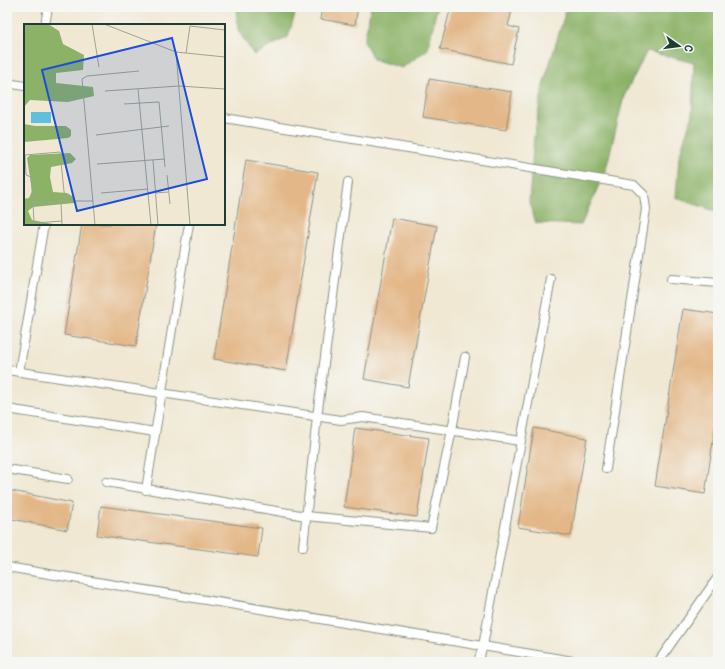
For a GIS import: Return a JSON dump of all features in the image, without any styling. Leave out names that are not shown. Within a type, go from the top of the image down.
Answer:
[{"type":"lane","points":[[44,24],[48,7]]},
{"type":"lane","points":[[7,83],[24,86]]},
{"type":"lane","points":[[225,118],[634,185],[644,195],[646,209],[606,469]]},
{"type":"lane","points":[[303,547],[317,417],[348,182]]},
{"type":"lane","points":[[19,372],[44,225]]},
{"type":"lane","points":[[146,490],[190,225]]},
{"type":"lane","points":[[478,662],[483,646],[551,278]]},
{"type":"lane","points":[[670,279],[718,283]]},
{"type":"lane","points":[[106,482],[306,516],[431,528],[452,430],[465,357]]},
{"type":"lane","points":[[7,370],[161,395],[317,417],[341,420],[363,417],[520,442]]},
{"type":"lane","points":[[7,409],[155,432]]},
{"type":"lane","points":[[7,469],[68,479]]},
{"type":"lane","points":[[7,567],[579,662]]},
{"type":"lane","points":[[658,662],[718,577]]},
{"type":"green space","points":[[236,7],[297,7],[288,37],[254,55],[238,30]]},
{"type":"green space","points":[[371,7],[437,7],[428,49],[402,68],[373,59],[364,41]]},
{"type":"green space","points":[[567,7],[718,7],[718,212],[676,198],[679,157],[692,115],[694,63],[647,51],[624,96],[606,169],[581,225],[536,223],[529,202],[534,137],[543,86]]},
{"type":"building","points":[[322,7],[358,7],[355,25],[320,19]]},
{"type":"building","points":[[451,7],[513,7],[508,26],[519,29],[511,64],[440,49]]},
{"type":"building","points":[[429,79],[512,92],[506,130],[423,117]]},
{"type":"building","points":[[246,160],[318,172],[286,371],[214,359]]},
{"type":"building","points":[[392,218],[437,226],[408,387],[364,379]]},
{"type":"building","points":[[82,225],[156,225],[136,346],[64,335]]},
{"type":"building","points":[[683,309],[718,314],[718,408],[705,494],[655,486]]},
{"type":"building","points":[[355,428],[429,438],[417,517],[344,507]]},
{"type":"building","points":[[534,428],[587,438],[571,536],[518,527]]},
{"type":"building","points":[[7,490],[72,503],[67,530],[7,518]]},
{"type":"building","points":[[101,506],[262,528],[258,557],[97,535]]}]
